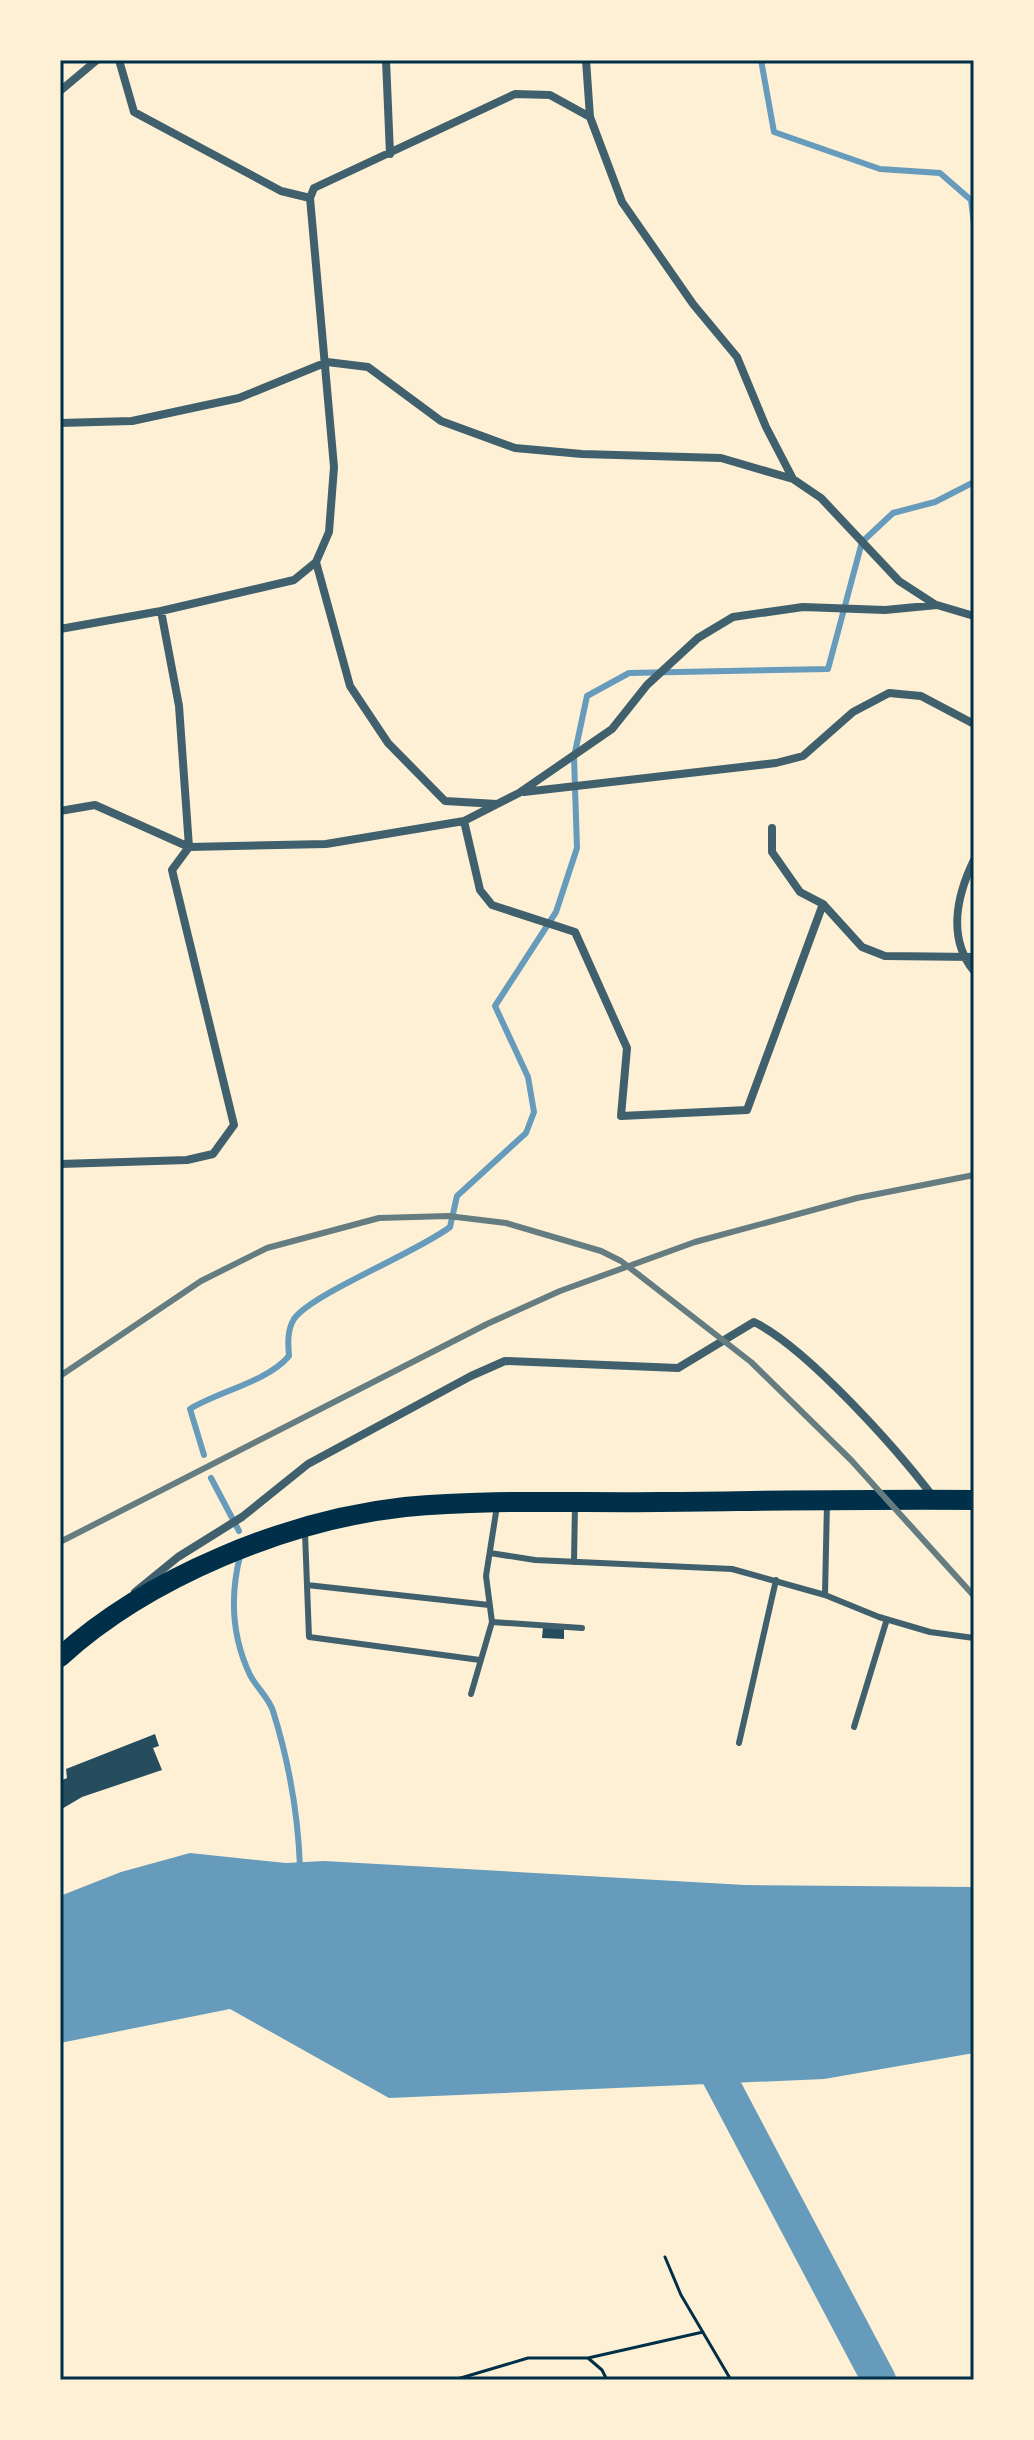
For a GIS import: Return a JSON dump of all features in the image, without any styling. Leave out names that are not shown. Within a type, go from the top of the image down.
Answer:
[{"type":"highway","points":[[60,1657],[118,1611],[250,1545],[305,1529],[405,1507],[497,1503],[974,1500]]},
{"type":"street","points":[[60,91],[97,60]]},
{"type":"street","points":[[119,60],[134,112],[281,191],[310,198]]},
{"type":"street","points":[[386,60],[390,154]]},
{"type":"street","points":[[586,60],[590,117],[622,202],[693,304],[737,357],[766,427],[793,479]]},
{"type":"street","points":[[60,629],[161,611],[294,580],[316,562],[329,532],[334,467],[310,198],[314,188],[515,94],[550,95],[590,117]]},
{"type":"street","points":[[60,423],[132,421],[239,398],[327,362],[368,367],[441,421],[515,448],[582,454],[721,458],[793,479],[821,498],[899,581],[937,605],[974,616]]},
{"type":"street","points":[[316,562],[350,686],[388,743],[445,801],[498,804]]},
{"type":"street","points":[[60,811],[95,805],[189,847],[326,844],[464,821],[519,793],[612,729],[647,685],[698,638],[733,617],[803,607],[885,610],[937,605]]},
{"type":"street","points":[[60,1164],[187,1160],[213,1154],[234,1125],[172,870],[189,847],[179,706],[161,611]]},
{"type":"street","points":[[519,793],[776,763],[803,756],[853,712],[889,693],[921,696],[974,724]]},
{"type":"street","points":[[464,821],[480,890],[492,905],[575,932],[627,1048],[621,1116],[747,1110],[823,904]]},
{"type":"street","points":[[772,828],[772,852],[800,892],[823,904],[862,947],[885,956],[974,957]]},
{"type":"street","points":[[974,860],[959,892],[957,919],[963,958],[974,971]]},
{"type":"street","points":[[118,1611],[136,1591],[178,1557],[242,1517],[308,1464],[471,1376],[505,1361],[678,1368],[754,1322],[793,1346],[894,1451],[935,1500]]},
{"type":"lane","points":[[825,1595],[827,1501]]},
{"type":"lane","points":[[471,1694],[492,1622],[486,1576],[497,1503]]},
{"type":"lane","points":[[574,1562],[575,1503]]},
{"type":"lane","points":[[305,1529],[309,1637],[480,1660]]},
{"type":"lane","points":[[490,1553],[574,1562],[732,1569],[825,1595],[930,1632],[974,1638]]},
{"type":"lane","points":[[739,1743],[776,1580]]},
{"type":"lane","points":[[307,1585],[489,1605]]},
{"type":"lane","points":[[854,1727],[887,1619]]},
{"type":"lane","points":[[492,1622],[582,1628]]},
{"type":"path","points":[[665,2257],[681,2295],[731,2380]]},
{"type":"path","points":[[454,2380],[528,2358],[588,2358],[703,2332]]},
{"type":"path","points":[[588,2358],[602,2370],[607,2380]]},
{"type":"water","points":[[190,1853],[286,1863],[324,1861],[745,1885],[974,1887],[974,2053],[824,2079],[389,2098],[230,2009],[60,2043],[60,1896],[121,1872]]},
{"type":"building","points":[[543,1627],[564,1628],[564,1639],[542,1638]]},
{"type":"building","points":[[155,1734],[159,1746],[153,1748],[162,1770],[82,1797],[60,1810],[60,1781],[67,1778],[66,1769]]},
{"type":"waterway","points":[[761,60],[774,132],[880,169],[940,173],[971,200],[974,224]]},
{"type":"waterway","points":[[204,1455],[190,1409],[280,1365],[289,1356],[288,1337],[292,1323],[304,1309],[450,1227],[457,1196],[526,1133],[534,1112],[528,1077],[495,1006],[556,912],[577,848],[574,757],[587,696],[629,673],[828,669],[862,542],[893,513],[935,502],[974,482]]},
{"type":"waterway","points":[[211,1478],[239,1531]]},
{"type":"waterway","points":[[240,1556],[234,1601],[236,1631],[250,1675],[271,1706],[279,1730],[292,1788],[300,1867]]},
{"type":"waterway","points":[[702,2045],[879,2380]]},
{"type":"railway","points":[[60,1542],[487,1324],[560,1291],[695,1242],[857,1198],[974,1175]]},
{"type":"railway","points":[[60,1376],[201,1281],[267,1248],[379,1218],[448,1216],[506,1223],[601,1251],[621,1261],[751,1362],[851,1460],[974,1596]]}]
